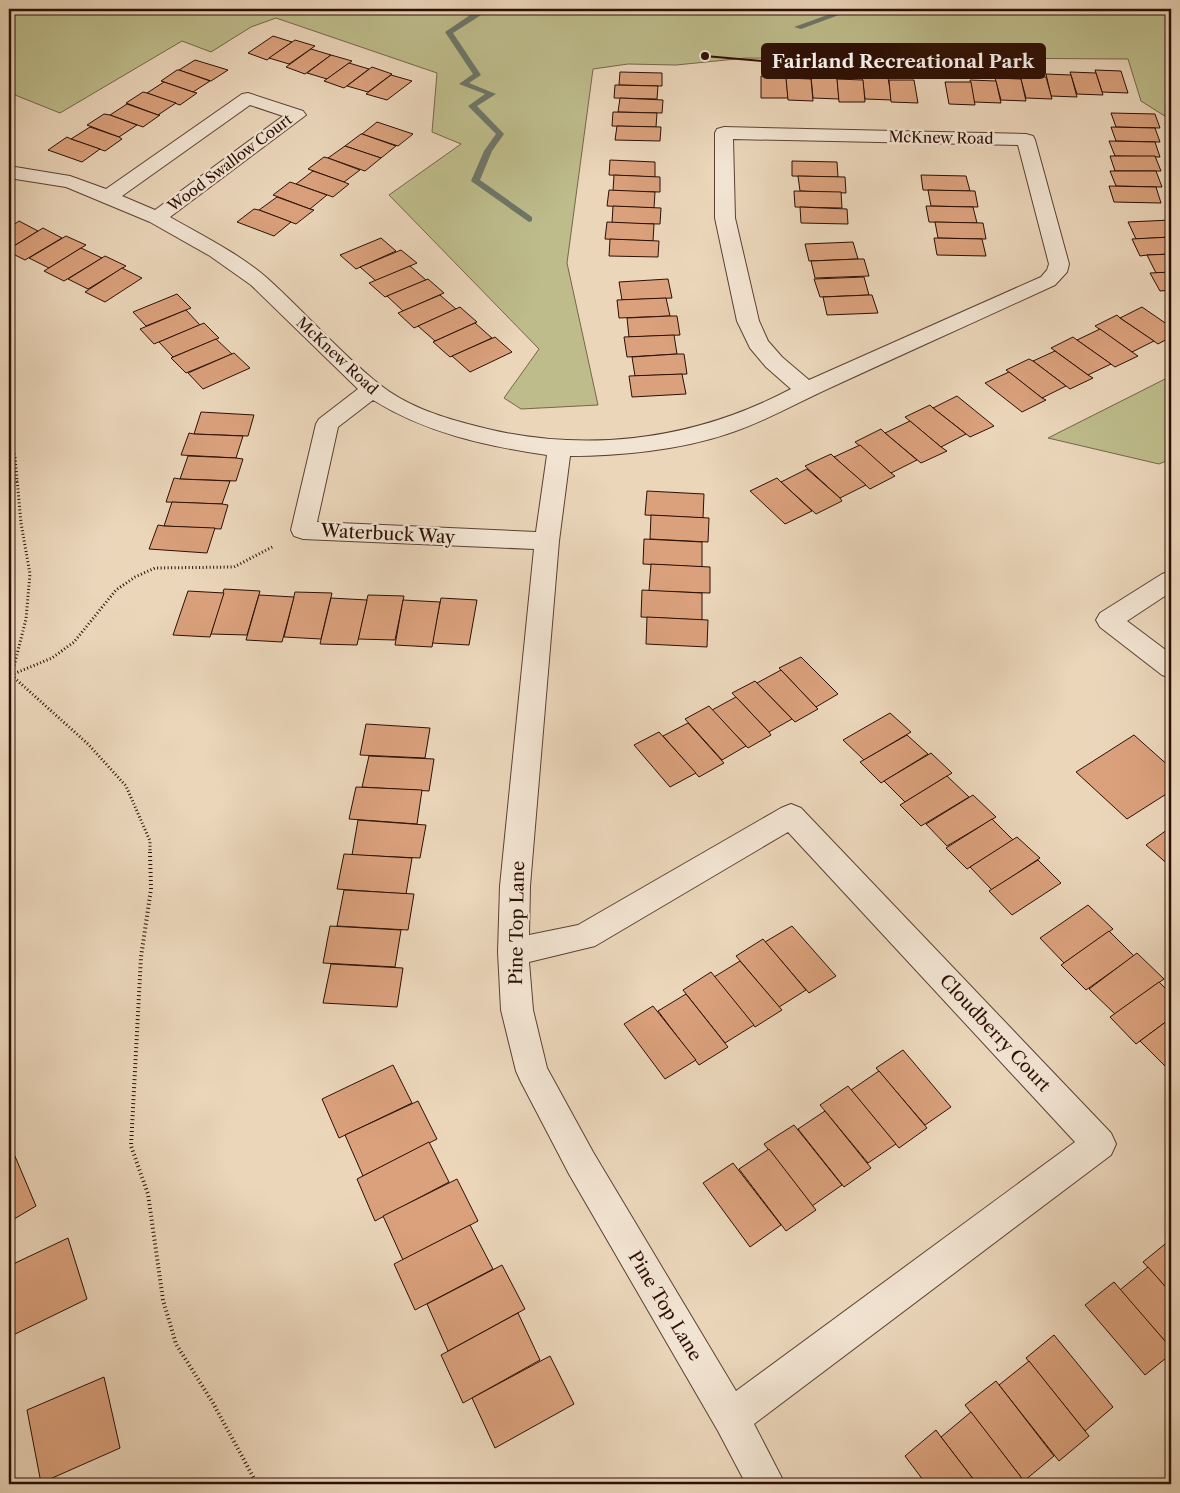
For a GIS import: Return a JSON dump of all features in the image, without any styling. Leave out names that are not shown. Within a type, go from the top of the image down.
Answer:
[{"type":"street","name":"Wood Swallow Court","points":[[108,197],[248,98],[297,115],[157,218]]},
{"type":"street","name":"McKnew Road","points":[[9,172],[70,182],[157,218],[218,252],[258,281],[372,390],[406,411],[447,426],[497,440],[559,450],[612,448],[719,429],[766,411],[806,390],[1048,281],[1057,272],[1059,264],[1026,140],[724,133],[725,218],[748,321],[758,343],[774,362],[806,390]]},
{"type":"street","name":"Waterbuck Way","points":[[372,390],[326,424],[303,530],[547,541]]},
{"type":"street","name":"Pine Top Lane","points":[[559,450],[547,541],[515,886],[513,952],[517,1010],[532,1071],[581,1163],[731,1418],[766,1484]]},
{"type":"street","points":[[1171,580],[1109,620],[1171,668]]},
{"type":"street","name":"Cloudberry Court","points":[[513,952],[584,937],[791,816],[1098,1144],[731,1418]]},
{"type":"path","points":[[9,437],[15,457],[21,523],[30,574],[26,619],[10,674]]},
{"type":"path","points":[[9,474],[17,482]]},
{"type":"path","points":[[10,674],[52,658],[74,642],[116,590],[135,577],[155,568],[234,568],[303,530]]},
{"type":"path","points":[[10,674],[40,703],[88,744],[126,786],[150,841],[150,889],[141,956],[131,1146],[148,1194],[163,1300],[176,1344],[213,1403],[257,1484]]},
{"type":"shaded area","points":[[9,9],[1171,9],[1171,120],[1141,101],[1128,59],[958,58],[918,60],[746,58],[676,65],[628,64],[593,69],[567,263],[598,405],[521,409],[504,398],[539,349],[389,195],[461,144],[432,132],[437,73],[276,18],[251,27],[211,52],[182,41],[60,113],[15,95],[9,86]]},
{"type":"shaded area","points":[[1171,376],[1171,459],[1159,464],[1048,438]]},
{"type":"building","points":[[273,36],[292,42],[267,60],[248,53]]},
{"type":"building","points":[[295,40],[315,46],[289,64],[269,58]]},
{"type":"building","points":[[311,49],[331,55],[305,74],[286,67]]},
{"type":"building","points":[[331,55],[352,61],[327,79],[307,73]]},
{"type":"building","points":[[195,60],[228,70],[211,81],[179,70]]},
{"type":"building","points":[[349,63],[369,69],[344,88],[324,81]]},
{"type":"building","points":[[372,67],[392,74],[368,92],[347,86]]},
{"type":"building","points":[[177,70],[210,81],[193,92],[161,81]]},
{"type":"building","points":[[1095,70],[1121,71],[1128,93],[1102,92]]},
{"type":"building","points":[[620,72],[662,73],[662,86],[619,85]]},
{"type":"building","points":[[1070,72],[1096,73],[1103,95],[1077,94]]},
{"type":"building","points":[[1046,74],[1071,75],[1077,97],[1051,96]]},
{"type":"building","points":[[391,75],[412,81],[387,100],[366,94]]},
{"type":"building","points":[[761,76],[786,76],[788,98],[761,98]]},
{"type":"building","points":[[1020,76],[1046,77],[1052,99],[1026,98]]},
{"type":"building","points":[[811,77],[837,77],[839,99],[813,98]]},
{"type":"building","points":[[862,77],[888,78],[892,100],[865,99]]},
{"type":"building","points":[[786,78],[811,79],[813,101],[788,100]]},
{"type":"building","points":[[995,78],[1021,79],[1026,101],[1001,100]]},
{"type":"building","points":[[837,79],[863,80],[865,102],[839,102]]},
{"type":"building","points":[[889,80],[914,80],[918,103],[891,102]]},
{"type":"building","points":[[970,80],[996,81],[1001,103],[974,102]]},
{"type":"building","points":[[164,82],[197,93],[180,105],[147,93]]},
{"type":"building","points":[[945,82],[971,82],[975,105],[949,104]]},
{"type":"building","points":[[615,85],[658,86],[657,99],[614,98]]},
{"type":"building","points":[[143,92],[176,103],[158,115],[126,103]]},
{"type":"building","points":[[620,98],[663,100],[662,113],[618,112]]},
{"type":"building","points":[[127,104],[160,115],[143,127],[110,115]]},
{"type":"building","points":[[613,112],[657,113],[656,127],[612,126]]},
{"type":"building","points":[[1111,113],[1155,114],[1160,128],[1116,127]]},
{"type":"building","points":[[104,114],[137,125],[119,137],[87,125]]},
{"type":"building","points":[[377,122],[413,134],[398,146],[362,134]]},
{"type":"building","points":[[617,126],[661,127],[660,141],[615,140]]},
{"type":"building","points":[[90,127],[122,139],[105,151],[71,139]]},
{"type":"building","points":[[1111,127],[1155,128],[1160,142],[1116,141]]},
{"type":"building","points":[[361,134],[396,146],[381,158],[345,146]]},
{"type":"building","points":[[67,137],[100,149],[82,162],[48,150]]},
{"type":"building","points":[[1109,141],[1155,142],[1160,157],[1115,156]]},
{"type":"building","points":[[345,146],[381,158],[365,171],[328,158]]},
{"type":"building","points":[[1110,156],[1155,156],[1161,171],[1115,171]]},
{"type":"building","points":[[324,157],[360,170],[344,182],[308,169]]},
{"type":"building","points":[[610,160],[655,162],[655,177],[609,175]]},
{"type":"building","points":[[792,161],[837,162],[838,177],[792,176]]},
{"type":"building","points":[[313,171],[349,184],[333,197],[296,184]]},
{"type":"building","points":[[1110,171],[1156,171],[1162,187],[1116,186]]},
{"type":"building","points":[[614,175],[660,177],[660,192],[613,191]]},
{"type":"building","points":[[921,175],[966,176],[970,191],[923,190]]},
{"type":"building","points":[[798,176],[845,177],[846,193],[800,191]]},
{"type":"building","points":[[290,182],[327,195],[310,209],[273,195]]},
{"type":"building","points":[[1109,186],[1156,187],[1161,203],[1114,202]]},
{"type":"building","points":[[609,190],[655,192],[654,208],[607,206]]},
{"type":"building","points":[[928,190],[975,191],[978,207],[931,206]]},
{"type":"building","points":[[794,191],[841,192],[842,208],[795,207]]},
{"type":"building","points":[[277,197],[314,210],[296,224],[259,210]]},
{"type":"building","points":[[613,206],[661,208],[660,224],[612,223]]},
{"type":"building","points":[[926,206],[973,207],[977,223],[929,222]]},
{"type":"building","points":[[800,207],[847,209],[848,224],[801,223]]},
{"type":"building","points":[[254,209],[291,222],[274,236],[237,222]]},
{"type":"building","points":[[1171,220],[1171,237],[1136,239],[1128,222]]},
{"type":"building","points":[[19,221],[38,231],[9,249],[9,228]]},
{"type":"building","points":[[607,222],[654,224],[653,241],[605,239]]},
{"type":"building","points":[[935,222],[983,223],[986,239],[938,238]]},
{"type":"building","points":[[43,228],[62,238],[25,260],[9,252],[9,249]]},
{"type":"building","points":[[66,236],[86,245],[49,268],[29,258]]},
{"type":"building","points":[[1171,237],[1171,254],[1140,256],[1132,239]]},
{"type":"building","points":[[381,238],[396,251],[356,269],[340,255]]},
{"type":"building","points":[[934,238],[982,239],[986,256],[937,255]]},
{"type":"building","points":[[610,239],[659,241],[658,257],[609,256]]},
{"type":"building","points":[[853,242],[858,259],[809,261],[805,244]]},
{"type":"building","points":[[81,248],[102,258],[64,281],[44,271]]},
{"type":"building","points":[[401,250],[417,263],[376,281],[360,267]]},
{"type":"building","points":[[1171,254],[1171,272],[1156,273],[1147,255]]},
{"type":"building","points":[[105,256],[126,266],[88,289],[68,279]]},
{"type":"building","points":[[864,259],[869,276],[815,278],[811,261]]},
{"type":"building","points":[[410,266],[426,280],[385,297],[369,283]]},
{"type":"building","points":[[122,268],[142,278],[105,302],[85,292]]},
{"type":"building","points":[[1171,272],[1171,290],[1160,291],[1150,273]]},
{"type":"building","points":[[864,277],[869,295],[820,297],[814,279]]},
{"type":"building","points":[[428,279],[444,293],[403,311],[387,296]]},
{"type":"building","points":[[668,279],[672,298],[622,300],[619,282]]},
{"type":"building","points":[[177,294],[191,308],[146,326],[133,312]]},
{"type":"building","points":[[440,295],[456,309],[414,328],[398,313]]},
{"type":"building","points":[[872,295],[878,313],[827,315],[823,297]]},
{"type":"building","points":[[666,298],[670,316],[619,318],[617,300]]},
{"type":"building","points":[[460,307],[477,322],[435,341],[418,326]]},
{"type":"building","points":[[1142,307],[1171,327],[1171,337],[1158,344],[1120,318]]},
{"type":"building","points":[[186,310],[200,325],[154,344],[140,329]]},
{"type":"building","points":[[1117,315],[1154,341],[1132,352],[1095,326]]},
{"type":"building","points":[[677,316],[680,335],[629,337],[627,318]]},
{"type":"building","points":[[204,323],[219,338],[173,357],[159,342]]},
{"type":"building","points":[[475,323],[492,338],[450,357],[433,342]]},
{"type":"building","points":[[1100,329],[1138,356],[1115,367],[1077,340]]},
{"type":"building","points":[[674,335],[677,354],[627,357],[624,337]]},
{"type":"building","points":[[495,337],[512,352],[470,372],[452,356]]},
{"type":"building","points":[[1073,337],[1111,364],[1088,375],[1051,348]]},
{"type":"building","points":[[216,339],[232,354],[186,373],[171,358]]},
{"type":"building","points":[[1055,351],[1093,378],[1070,389],[1033,361]]},
{"type":"building","points":[[234,353],[250,368],[203,389],[188,373]]},
{"type":"building","points":[[684,354],[687,374],[635,376],[632,357]]},
{"type":"building","points":[[1029,359],[1066,386],[1042,398],[1006,370]]},
{"type":"building","points":[[1009,372],[1046,400],[1022,412],[985,383]]},
{"type":"building","points":[[682,374],[686,394],[632,397],[629,376]]},
{"type":"building","points":[[957,396],[994,426],[970,437],[933,408]]},
{"type":"building","points":[[930,405],[966,434],[941,447],[905,417]]},
{"type":"building","points":[[201,412],[254,415],[248,436],[194,434]]},
{"type":"building","points":[[910,421],[947,451],[921,463],[885,433]]},
{"type":"building","points":[[881,429],[917,460],[891,473],[855,442]]},
{"type":"building","points":[[189,433],[243,436],[236,458],[181,455]]},
{"type":"building","points":[[860,445],[895,476],[870,489],[834,457]]},
{"type":"building","points":[[831,454],[866,485],[840,498],[805,466]]},
{"type":"building","points":[[188,456],[243,459],[236,481],[180,479]]},
{"type":"building","points":[[807,469],[842,501],[816,514],[781,482]]},
{"type":"building","points":[[174,478],[230,481],[222,504],[166,502]]},
{"type":"building","points":[[777,478],[812,511],[785,524],[750,491]]},
{"type":"building","points":[[647,491],[704,494],[703,518],[645,515]]},
{"type":"building","points":[[172,502],[228,505],[221,529],[164,526]]},
{"type":"building","points":[[651,515],[709,518],[708,542],[650,539]]},
{"type":"building","points":[[158,525],[215,528],[207,553],[149,549]]},
{"type":"building","points":[[644,539],[702,542],[702,567],[643,564]]},
{"type":"building","points":[[651,564],[710,567],[710,593],[649,591]]},
{"type":"building","points":[[224,589],[260,591],[247,635],[211,634]]},
{"type":"building","points":[[642,590],[702,593],[702,620],[641,617]]},
{"type":"building","points":[[188,591],[224,593],[210,637],[173,635]]},
{"type":"building","points":[[295,592],[332,593],[321,639],[284,637]]},
{"type":"building","points":[[259,595],[294,597],[282,642],[246,640]]},
{"type":"building","points":[[368,595],[404,596],[395,640],[358,639]]},
{"type":"building","points":[[331,598],[367,600],[357,645],[320,644]]},
{"type":"building","points":[[441,598],[477,600],[469,645],[432,643]]},
{"type":"building","points":[[403,600],[440,602],[432,647],[395,645]]},
{"type":"building","points":[[647,617],[708,620],[707,647],[646,644]]},
{"type":"building","points":[[801,657],[838,694],[816,707],[779,668]]},
{"type":"building","points":[[781,670],[818,709],[795,722],[757,683]]},
{"type":"building","points":[[755,681],[792,719],[769,732],[732,693]]},
{"type":"building","points":[[736,697],[771,735],[748,748],[712,710]]},
{"type":"building","points":[[709,706],[746,746],[722,760],[685,719]]},
{"type":"building","points":[[890,713],[911,732],[864,760],[843,740]]},
{"type":"building","points":[[688,723],[724,763],[699,777],[663,736]]},
{"type":"building","points":[[366,724],[430,728],[425,758],[360,755]]},
{"type":"building","points":[[659,732],[696,773],[670,787],[634,745]]},
{"type":"building","points":[[907,735],[928,754],[881,783],[860,762]]},
{"type":"building","points":[[1134,735],[1171,768],[1171,791],[1127,819],[1076,772]]},
{"type":"building","points":[[931,753],[952,773],[905,802],[884,781]]},
{"type":"building","points":[[369,756],[434,759],[429,791],[362,787]]},
{"type":"building","points":[[947,776],[969,797],[921,826],[900,805]]},
{"type":"building","points":[[356,787],[422,790],[417,824],[349,819]]},
{"type":"building","points":[[973,795],[996,817],[947,846],[926,824]]},
{"type":"building","points":[[992,819],[1013,840],[967,869],[946,848]]},
{"type":"building","points":[[358,820],[426,825],[420,858],[352,855]]},
{"type":"building","points":[[1171,827],[1171,867],[1146,845]]},
{"type":"building","points":[[1017,837],[1040,858],[992,890],[970,867]]},
{"type":"building","points":[[344,854],[412,858],[406,894],[337,889]]},
{"type":"building","points":[[1038,860],[1061,883],[1012,915],[989,891]]},
{"type":"building","points":[[344,890],[414,894],[408,930],[337,926]]},
{"type":"building","points":[[1088,905],[1113,929],[1064,963],[1040,938]]},
{"type":"building","points":[[330,926],[401,930],[395,967],[323,963]]},
{"type":"building","points":[[792,926],[836,976],[809,993],[765,942]]},
{"type":"building","points":[[1109,931],[1134,956],[1086,990],[1061,965]]},
{"type":"building","points":[[763,939],[806,990],[779,1007],[736,956]]},
{"type":"building","points":[[1137,953],[1164,979],[1115,1014],[1089,989]]},
{"type":"building","points":[[740,961],[782,1010],[755,1027],[714,977]]},
{"type":"building","points":[[331,964],[403,968],[397,1007],[323,1003]]},
{"type":"building","points":[[711,972],[754,1025],[725,1043],[683,990]]},
{"type":"building","points":[[1159,982],[1171,994],[1171,1018],[1136,1044],[1110,1017]]},
{"type":"building","points":[[686,994],[728,1047],[699,1065],[658,1011]]},
{"type":"building","points":[[653,1006],[696,1060],[665,1079],[624,1024]]},
{"type":"building","points":[[1171,1018],[1171,1066],[1168,1069],[1140,1041]]},
{"type":"building","points":[[903,1050],[951,1107],[925,1125],[876,1068]]},
{"type":"building","points":[[393,1065],[412,1103],[339,1138],[322,1099]]},
{"type":"building","points":[[879,1071],[927,1128],[899,1148],[851,1090]]},
{"type":"building","points":[[848,1086],[896,1144],[868,1163],[820,1105]]},
{"type":"building","points":[[418,1101],[437,1139],[363,1176],[345,1135]]},
{"type":"building","points":[[825,1111],[871,1168],[844,1187],[798,1129]]},
{"type":"building","points":[[794,1125],[842,1185],[812,1206],[764,1144]]},
{"type":"building","points":[[9,1142],[36,1206],[9,1222]]},
{"type":"building","points":[[429,1142],[449,1182],[375,1221],[357,1179]]},
{"type":"building","points":[[769,1149],[816,1210],[786,1231],[739,1169]]},
{"type":"building","points":[[733,1163],[781,1225],[750,1247],[703,1183]]},
{"type":"building","points":[[457,1179],[478,1221],[403,1260],[383,1216]]},
{"type":"building","points":[[470,1225],[493,1269],[415,1310],[394,1264]]},
{"type":"building","points":[[68,1238],[87,1299],[9,1337],[9,1266]]},
{"type":"building","points":[[1171,1241],[1171,1293],[1143,1262]]},
{"type":"building","points":[[502,1265],[525,1309],[448,1351],[427,1304]]},
{"type":"building","points":[[1148,1267],[1171,1293],[1171,1348],[1120,1290]]},
{"type":"building","points":[[1114,1282],[1171,1348],[1171,1354],[1145,1375],[1085,1305]]},
{"type":"building","points":[[518,1313],[540,1360],[463,1403],[441,1355]]},
{"type":"building","points":[[1054,1335],[1113,1407],[1085,1431],[1026,1358]]},
{"type":"building","points":[[550,1356],[574,1404],[495,1448],[472,1398]]},
{"type":"building","points":[[1029,1361],[1089,1436],[1059,1461],[999,1385]]},
{"type":"building","points":[[104,1377],[120,1448],[41,1483],[27,1410]]},
{"type":"building","points":[[996,1381],[1054,1456],[1024,1481],[965,1405]]},
{"type":"building","points":[[971,1412],[1027,1484],[977,1484],[941,1437]]},
{"type":"building","points":[[936,1430],[977,1484],[926,1484],[905,1456]]},
{"type":"waterway","points":[[483,9],[485,10],[449,32],[477,75],[463,84],[492,94],[472,106],[500,134],[488,151],[475,181],[529,219]]},
{"type":"waterway","points":[[798,27],[851,9]]},
{"type":"place","name":"Fairland Recreational Park","points":[[705,56]]}]
